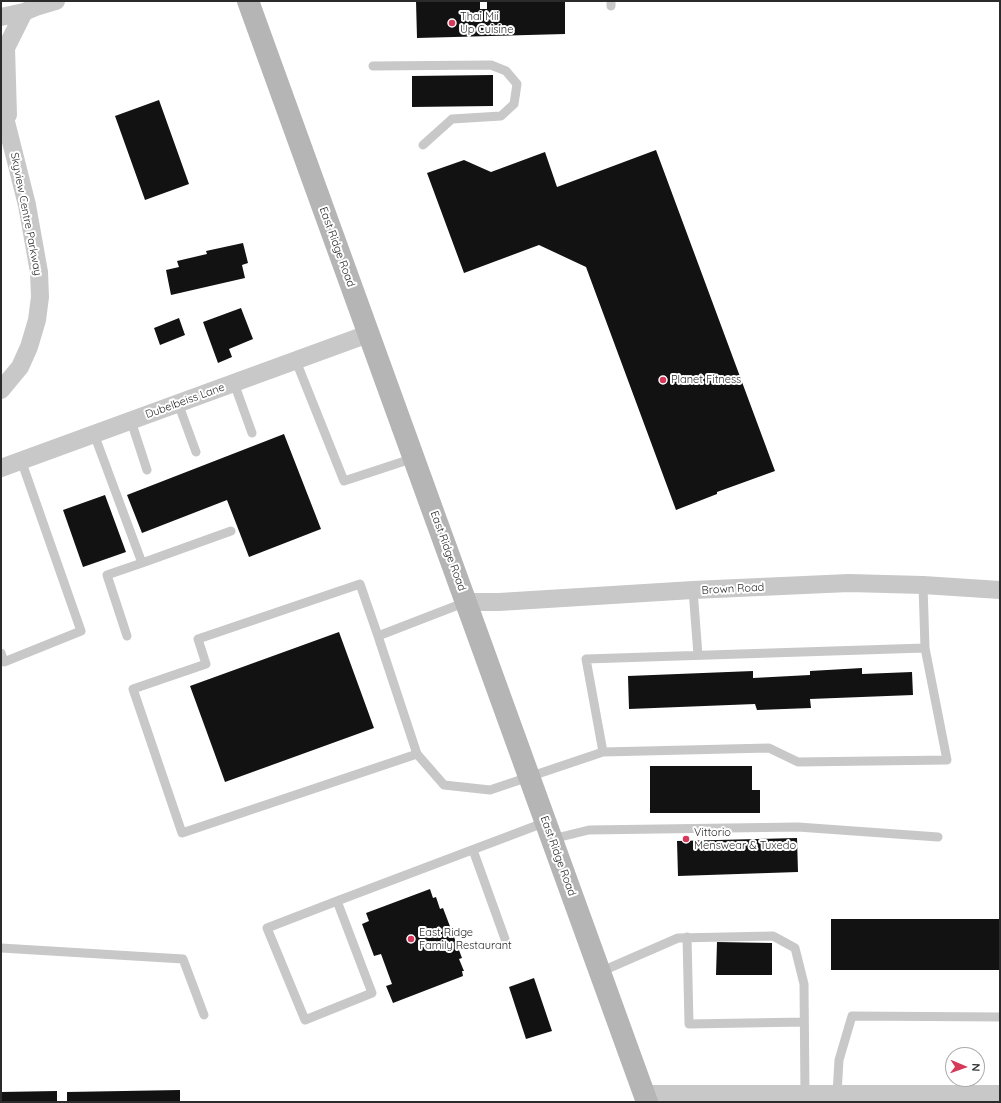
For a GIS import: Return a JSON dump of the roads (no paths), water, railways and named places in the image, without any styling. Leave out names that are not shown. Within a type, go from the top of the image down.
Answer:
[{"type":"main road","name":"East Ridge Road","points":[[248,1],[646,1098]]},
{"type":"street","points":[[1,17],[24,12],[36,6],[56,1]]},
{"type":"street","points":[[6,142],[8,116],[6,48],[24,12]]},
{"type":"street","name":"Skyview Centre Parkway","points":[[1,102],[6,142],[27,205],[38,264],[40,297],[37,320],[29,347],[20,367],[1,390]]},
{"type":"street","name":"Dubelbeiss Lane","points":[[1,468],[368,334]]},
{"type":"street","name":"Brown Road","points":[[466,602],[499,602],[693,590],[849,584],[923,585],[1000,590]]},
{"type":"street","points":[[646,1098],[805,1094],[1000,1094]]},
{"type":"lane","points":[[373,66],[492,65],[506,71],[516,84],[514,104],[501,116],[452,119],[423,145]]},
{"type":"lane","points":[[296,361],[344,481],[414,458]]},
{"type":"lane","points":[[234,383],[252,433]]},
{"type":"lane","points":[[178,403],[196,452]]},
{"type":"lane","points":[[131,421],[147,470]]},
{"type":"lane","points":[[94,434],[142,562]]},
{"type":"lane","points":[[1,653],[4,662],[81,631],[21,460]]},
{"type":"lane","points":[[127,636],[107,575],[231,531]]},
{"type":"lane","points":[[417,754],[182,833],[133,689],[206,664],[198,638],[360,584],[417,754],[444,785],[490,790],[602,752],[769,748],[798,762],[947,760],[925,648],[923,585]]},
{"type":"lane","points":[[693,590],[698,655]]},
{"type":"lane","points":[[378,636],[466,602]]},
{"type":"lane","points":[[602,752],[586,659],[925,648]]},
{"type":"lane","points":[[337,902],[372,993],[305,1020],[267,928],[473,850],[549,831],[798,827],[938,837]]},
{"type":"lane","points":[[473,850],[505,939]]},
{"type":"lane","points":[[600,972],[678,938],[773,936],[795,948],[804,984],[805,1094]]},
{"type":"lane","points":[[687,937],[689,1024],[804,1022]]},
{"type":"lane","points":[[1,948],[183,959],[204,1015]]},
{"type":"lane","points":[[837,1094],[839,1060],[852,1016],[1000,1017]]},
{"type":"place","name":"Thai Mii Up Cuisine","points":[[452,23]]},
{"type":"place","name":"Planet Fitness","points":[[663,380]]},
{"type":"place","name":"Vittorio Menswear & Tuxedo","points":[[686,839]]},
{"type":"place","name":"East Ridge Family Restaurant","points":[[411,939]]}]
